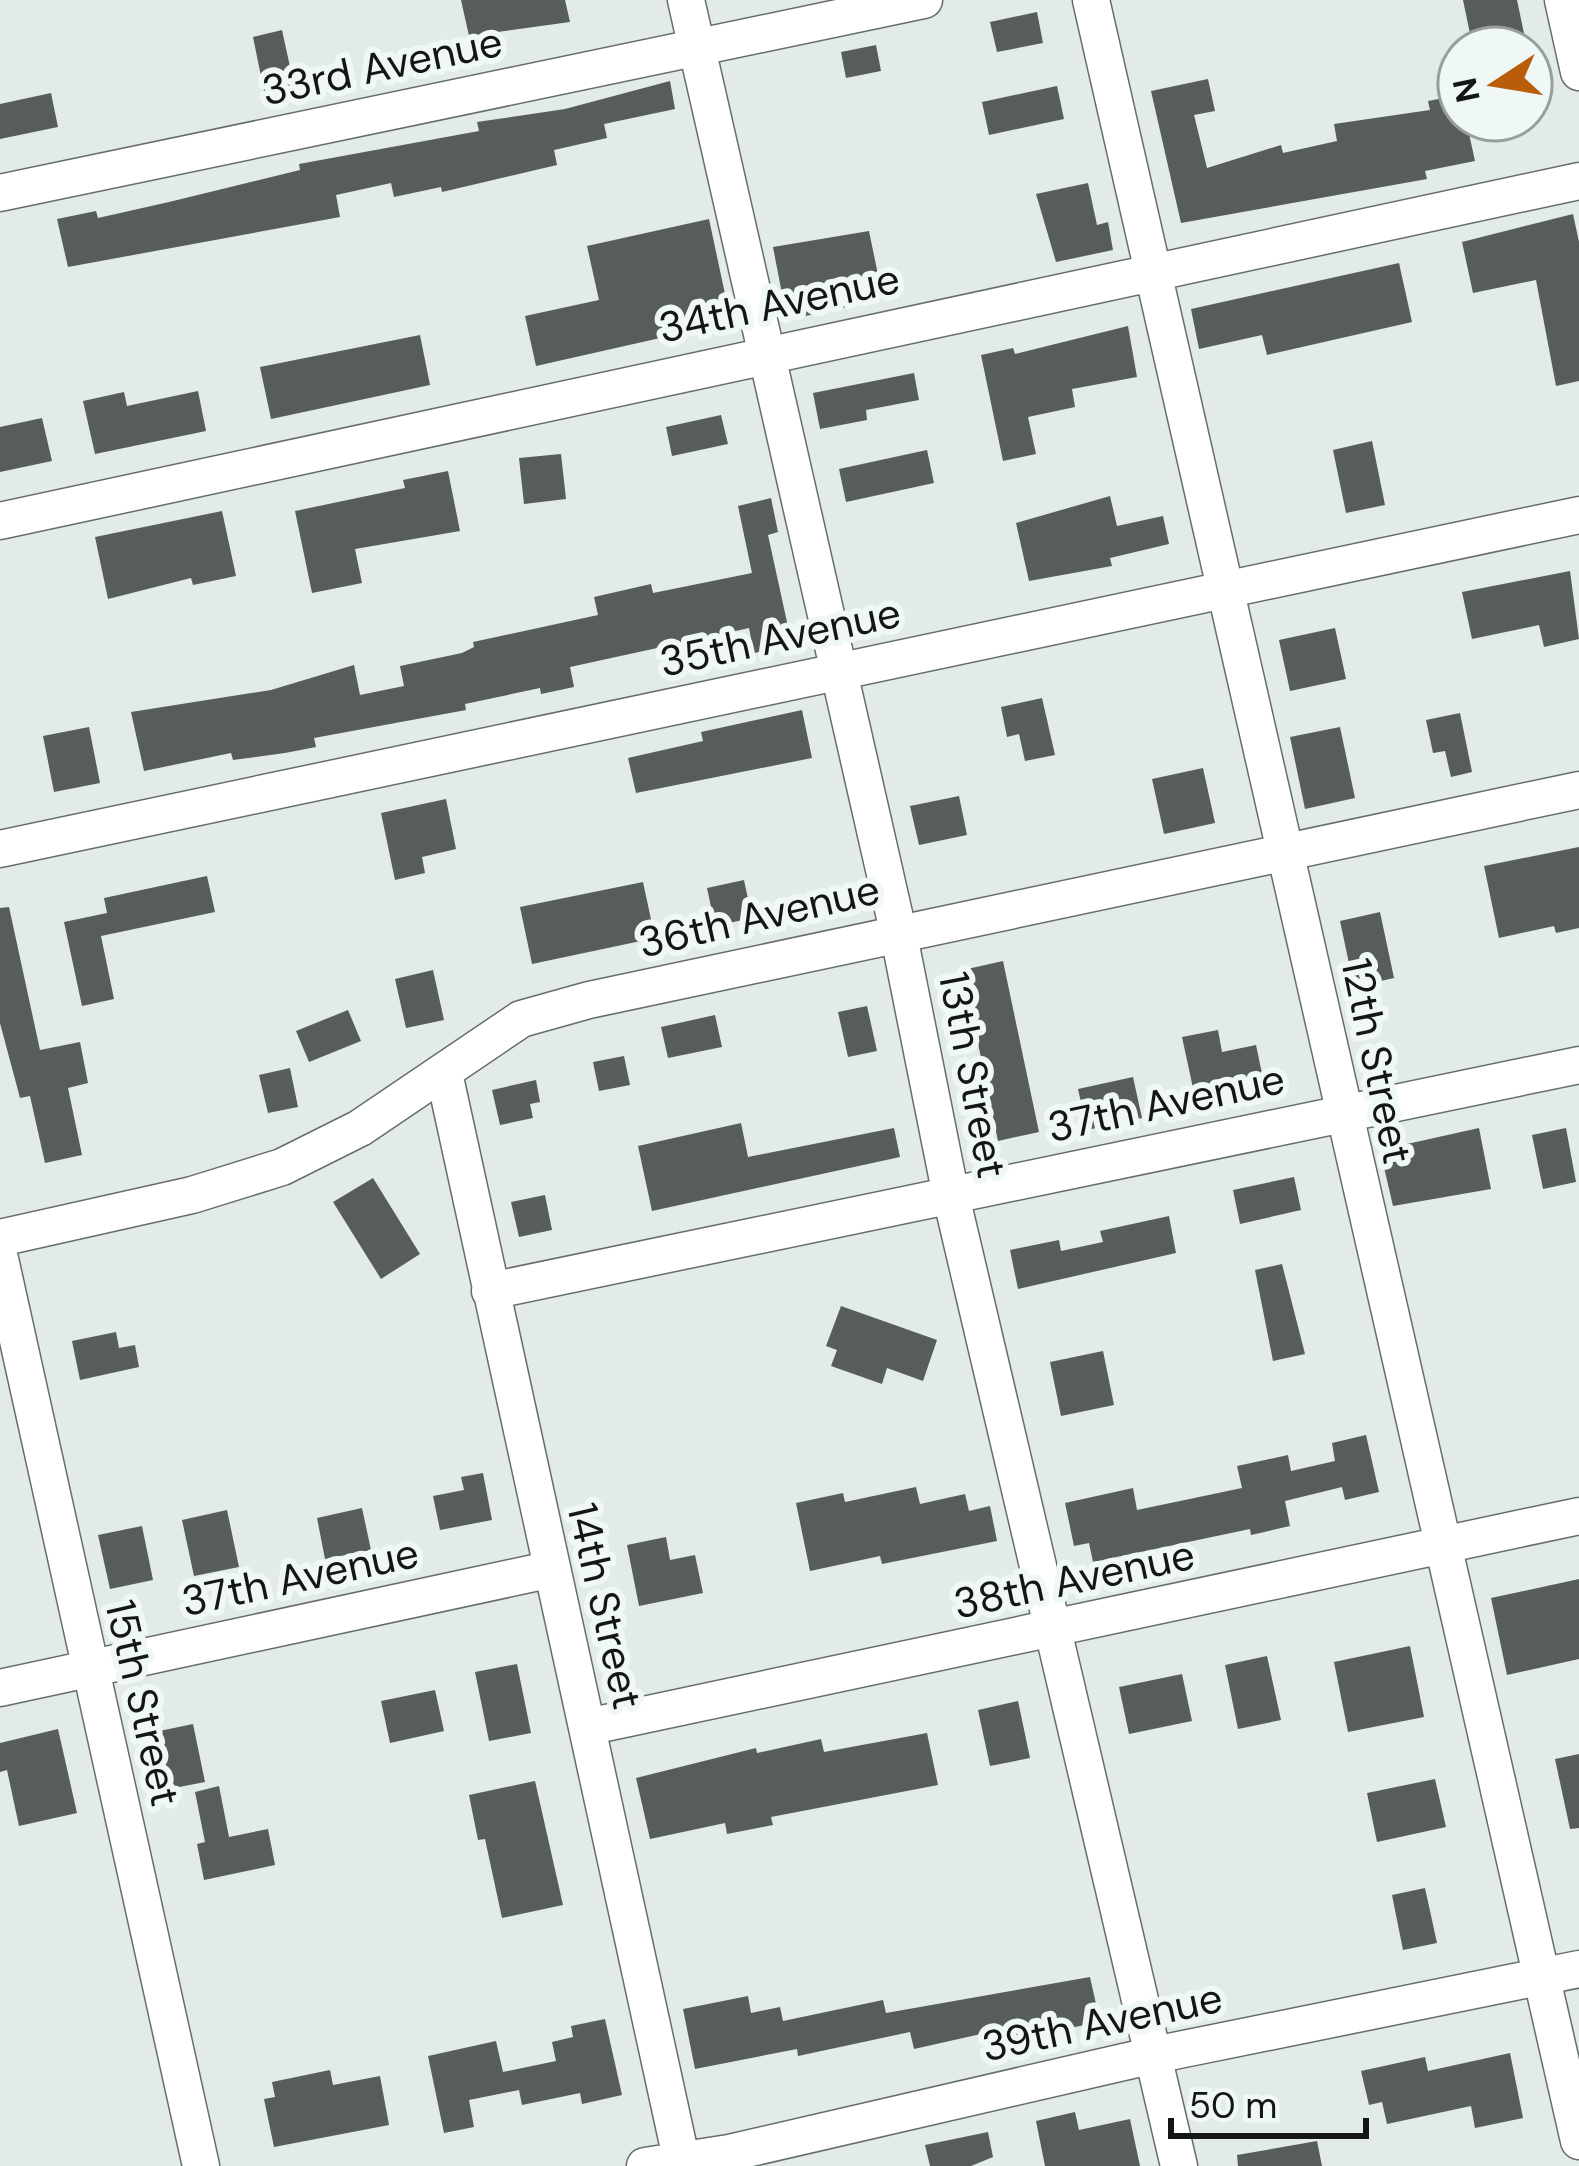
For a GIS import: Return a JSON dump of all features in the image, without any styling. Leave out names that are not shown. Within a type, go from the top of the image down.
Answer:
[{"type":"street","name":"13th Street","points":[[686,0],[898,931],[951,1196],[1057,1630],[1179,2166]]},
{"type":"street","name":"33rd Avenue","points":[[0,193],[924,0]]},
{"type":"street","name":"12th Street","points":[[1091,0],[1579,2141]]},
{"type":"street","points":[[1563,0],[1579,72]]},
{"type":"street","name":"34th Avenue","points":[[0,521],[1151,269],[1579,181]]},
{"type":"street","name":"35th Avenue","points":[[0,849],[1579,515]]},
{"type":"street","name":"36th Avenue","points":[[0,1238],[191,1195],[282,1167],[360,1128],[521,1019],[898,931],[1579,790]]},
{"type":"street","name":"37th Avenue","points":[[490,1291],[1579,1065]]},
{"type":"street","name":"14th Street","points":[[444,1073],[548,1570],[586,1727],[663,2162]]},
{"type":"street","name":"15th Street","points":[[0,1259],[201,2166]]},
{"type":"street","name":"38th Avenue","points":[[586,1727],[1579,1516]]},
{"type":"street","name":"37th Avenue","points":[[0,1688],[548,1570]]},
{"type":"street","name":"39th Avenue","points":[[663,2162],[730,2160],[1154,2055],[1579,1969]]},
{"type":"building","points":[[461,0],[565,0],[570,22],[469,36]]},
{"type":"building","points":[[1463,0],[1517,0],[1522,24],[1468,24]]},
{"type":"building","points":[[1037,12],[1043,43],[997,52],[990,22]]},
{"type":"building","points":[[282,30],[294,85],[264,91],[253,37]]},
{"type":"building","points":[[876,45],[881,71],[846,78],[841,52]]},
{"type":"building","points":[[1208,79],[1215,111],[1194,115],[1207,168],[1281,145],[1283,153],[1337,141],[1334,124],[1430,110],[1428,101],[1435,100],[1435,144],[1471,144],[1475,161],[1425,171],[1427,179],[1181,223],[1151,91]]},
{"type":"building","points":[[670,81],[675,109],[604,124],[607,138],[554,150],[557,165],[442,192],[441,187],[394,197],[391,183],[336,195],[340,217],[68,267],[57,219],[96,211],[98,218],[300,170],[299,164],[479,131],[477,122],[565,109]]},
{"type":"building","points":[[1057,86],[1064,119],[989,135],[982,102]]},
{"type":"building","points":[[51,93],[58,127],[0,139],[0,104]]},
{"type":"building","points":[[1088,183],[1097,225],[1108,222],[1113,250],[1056,262],[1036,194]]},
{"type":"building","points":[[1573,214],[1579,242],[1579,381],[1556,386],[1536,280],[1473,293],[1462,242]]},
{"type":"building","points":[[709,219],[731,322],[536,366],[525,316],[599,300],[587,246]]},
{"type":"building","points":[[869,231],[883,299],[787,320],[773,247]]},
{"type":"building","points":[[1399,263],[1412,322],[1267,355],[1262,335],[1199,349],[1191,309]]},
{"type":"building","points":[[1128,326],[1137,377],[1072,389],[1075,407],[1028,417],[1036,454],[1003,461],[981,355],[1013,348],[1015,354]]},
{"type":"building","points":[[420,335],[430,385],[271,419],[260,367]]},
{"type":"building","points":[[914,373],[919,400],[866,410],[867,420],[820,429],[813,393]]},
{"type":"building","points":[[198,391],[206,431],[95,454],[83,401],[124,392],[127,406]]},
{"type":"building","points":[[721,415],[728,444],[672,456],[666,427]]},
{"type":"building","points":[[42,418],[52,461],[0,472],[0,427]]},
{"type":"building","points":[[1372,441],[1385,505],[1346,513],[1333,450]]},
{"type":"building","points":[[927,450],[934,483],[846,502],[839,469]]},
{"type":"building","points":[[561,454],[566,499],[524,504],[519,458]]},
{"type":"building","points":[[448,471],[460,531],[355,549],[362,583],[312,593],[295,511],[405,488],[403,480]]},
{"type":"building","points":[[1110,496],[1117,526],[1163,516],[1169,544],[1110,558],[1112,566],[1029,581],[1016,523]]},
{"type":"building","points":[[771,498],[778,532],[768,535],[792,645],[754,653],[749,628],[570,667],[574,687],[541,694],[540,688],[465,704],[466,710],[314,738],[316,747],[233,760],[231,753],[144,771],[131,712],[271,690],[354,665],[360,695],[404,686],[400,666],[462,653],[474,647],[473,642],[598,615],[594,597],[651,584],[653,593],[752,573],[738,506]]},
{"type":"building","points":[[222,511],[236,576],[193,585],[191,578],[108,599],[95,537]]},
{"type":"building","points":[[1570,571],[1579,639],[1544,647],[1539,625],[1472,639],[1462,592]]},
{"type":"building","points":[[1335,628],[1346,679],[1290,691],[1279,640]]},
{"type":"building","points":[[1042,698],[1055,755],[1025,761],[1019,734],[1007,737],[1001,707]]},
{"type":"building","points":[[802,710],[812,758],[636,793],[628,758],[703,741],[701,732]]},
{"type":"building","points":[[1460,713],[1472,772],[1451,777],[1445,751],[1433,753],[1426,720]]},
{"type":"building","points":[[89,727],[100,783],[54,792],[43,736]]},
{"type":"building","points":[[1340,727],[1355,798],[1305,809],[1290,737]]},
{"type":"building","points":[[1203,768],[1215,823],[1164,834],[1152,779]]},
{"type":"building","points":[[959,796],[967,835],[919,845],[910,806]]},
{"type":"building","points":[[446,799],[456,849],[422,857],[425,873],[395,880],[381,813]]},
{"type":"building","points":[[1579,847],[1579,928],[1556,933],[1554,926],[1499,938],[1484,866]]},
{"type":"building","points":[[207,876],[215,912],[101,936],[114,999],[82,1006],[64,922],[107,913],[104,898]]},
{"type":"building","points":[[744,880],[752,918],[715,926],[707,888]]},
{"type":"building","points":[[643,882],[655,938],[532,964],[520,907]]},
{"type":"building","points":[[9,907],[40,1050],[80,1042],[88,1083],[68,1088],[82,1155],[45,1163],[30,1096],[20,1098],[0,1023],[0,908]]},
{"type":"building","points":[[1380,912],[1394,978],[1354,987],[1340,921]]},
{"type":"building","points":[[1003,961],[1039,1132],[998,1141],[963,970]]},
{"type":"building","points":[[433,970],[444,1020],[406,1028],[395,979]]},
{"type":"building","points":[[867,1006],[877,1051],[848,1057],[838,1012]]},
{"type":"building","points":[[348,1010],[361,1041],[309,1062],[296,1031]]},
{"type":"building","points":[[715,1015],[722,1047],[668,1058],[661,1027]]},
{"type":"building","points":[[1218,1030],[1222,1052],[1256,1045],[1265,1088],[1196,1102],[1182,1037]]},
{"type":"building","points":[[624,1056],[630,1085],[599,1091],[593,1062]]},
{"type":"building","points":[[290,1068],[298,1107],[268,1113],[259,1075]]},
{"type":"building","points":[[1133,1077],[1142,1118],[1087,1130],[1078,1089]]},
{"type":"building","points":[[536,1080],[540,1102],[530,1104],[533,1118],[500,1125],[492,1090]]},
{"type":"building","points":[[741,1123],[748,1157],[894,1128],[900,1157],[652,1211],[638,1146]]},
{"type":"building","points":[[1479,1128],[1491,1189],[1393,1206],[1380,1150]]},
{"type":"building","points":[[1566,1128],[1576,1182],[1543,1189],[1532,1135]]},
{"type":"building","points":[[1294,1177],[1301,1210],[1240,1224],[1233,1190]]},
{"type":"building","points":[[373,1178],[420,1254],[381,1279],[333,1202]]},
{"type":"building","points":[[545,1195],[552,1230],[519,1237],[511,1202]]},
{"type":"building","points":[[1169,1216],[1176,1253],[1018,1289],[1010,1250],[1059,1240],[1061,1251],[1103,1242],[1100,1231]]},
{"type":"building","points":[[1282,1264],[1305,1354],[1273,1361],[1255,1270]]},
{"type":"building","points":[[841,1306],[937,1340],[923,1381],[887,1368],[882,1384],[831,1366],[837,1350],[826,1346]]},
{"type":"building","points":[[116,1332],[119,1348],[135,1345],[139,1367],[80,1380],[72,1341]]},
{"type":"building","points":[[1103,1351],[1114,1405],[1061,1416],[1050,1362]]},
{"type":"building","points":[[1366,1435],[1379,1492],[1345,1500],[1342,1487],[1285,1501],[1290,1526],[1251,1535],[1250,1529],[1093,1562],[1089,1543],[1074,1546],[1065,1503],[1133,1488],[1137,1510],[1242,1488],[1237,1466],[1288,1455],[1291,1471],[1335,1461],[1332,1443]]},
{"type":"building","points":[[483,1473],[492,1520],[440,1530],[433,1496],[464,1490],[461,1477]]},
{"type":"building","points":[[916,1487],[920,1504],[965,1494],[969,1511],[990,1506],[997,1541],[882,1564],[880,1556],[810,1571],[796,1503],[843,1493],[845,1502]]},
{"type":"building","points":[[362,1508],[371,1550],[325,1559],[317,1518]]},
{"type":"building","points":[[227,1510],[239,1567],[194,1576],[182,1520]]},
{"type":"building","points":[[142,1526],[153,1580],[110,1589],[98,1535]]},
{"type":"building","points":[[666,1537],[670,1560],[695,1555],[703,1593],[639,1606],[627,1545]]},
{"type":"building","points":[[1579,1579],[1579,1659],[1507,1675],[1491,1598]]},
{"type":"building","points":[[1410,1646],[1424,1717],[1348,1732],[1334,1662]]},
{"type":"building","points":[[1267,1656],[1281,1720],[1238,1729],[1225,1665]]},
{"type":"building","points":[[517,1664],[531,1733],[489,1741],[475,1672]]},
{"type":"building","points":[[1182,1674],[1192,1721],[1129,1734],[1119,1687]]},
{"type":"building","points":[[435,1690],[444,1731],[390,1743],[381,1701]]},
{"type":"building","points":[[1018,1701],[1030,1758],[990,1766],[978,1710]]},
{"type":"building","points":[[193,1724],[205,1782],[174,1788],[171,1770],[153,1774],[145,1734]]},
{"type":"building","points":[[58,1729],[77,1813],[19,1826],[7,1770],[0,1772],[0,1743]]},
{"type":"building","points":[[927,1733],[938,1785],[771,1817],[773,1825],[727,1834],[725,1823],[650,1839],[636,1778],[756,1748],[757,1753],[821,1739],[824,1752]]},
{"type":"building","points":[[1579,1754],[1579,1828],[1570,1829],[1555,1759]]},
{"type":"building","points":[[1435,1779],[1446,1827],[1377,1842],[1367,1793]]},
{"type":"building","points":[[535,1781],[563,1905],[502,1918],[485,1839],[478,1840],[469,1795]]},
{"type":"building","points":[[219,1786],[229,1837],[268,1829],[275,1865],[204,1880],[197,1844],[205,1842],[195,1792]]},
{"type":"building","points":[[1425,1888],[1437,1943],[1403,1950],[1392,1895]]},
{"type":"building","points":[[1090,1977],[1100,2022],[1015,2039],[1012,2027],[914,2049],[910,2032],[798,2056],[797,2049],[695,2069],[683,2009],[748,1996],[751,2013],[780,2007],[783,2021],[883,2000],[886,2013]]},
{"type":"building","points":[[605,2019],[622,2095],[582,2104],[580,2093],[522,2105],[519,2090],[469,2100],[474,2127],[444,2133],[428,2056],[496,2041],[503,2072],[556,2061],[552,2042],[573,2037],[571,2026]]},
{"type":"building","points":[[1510,2053],[1523,2118],[1475,2128],[1471,2106],[1387,2124],[1382,2102],[1369,2105],[1361,2071],[1425,2057],[1428,2071]]},
{"type":"building","points":[[330,2070],[333,2085],[380,2076],[389,2125],[274,2147],[264,2099],[275,2097],[272,2082]]},
{"type":"building","points":[[1075,2112],[1079,2130],[1130,2119],[1140,2166],[1045,2166],[1036,2121]]},
{"type":"building","points":[[988,2132],[993,2157],[971,2166],[930,2166],[925,2145]]},
{"type":"building","points":[[1317,2141],[1322,2166],[1238,2166],[1237,2155]]}]
